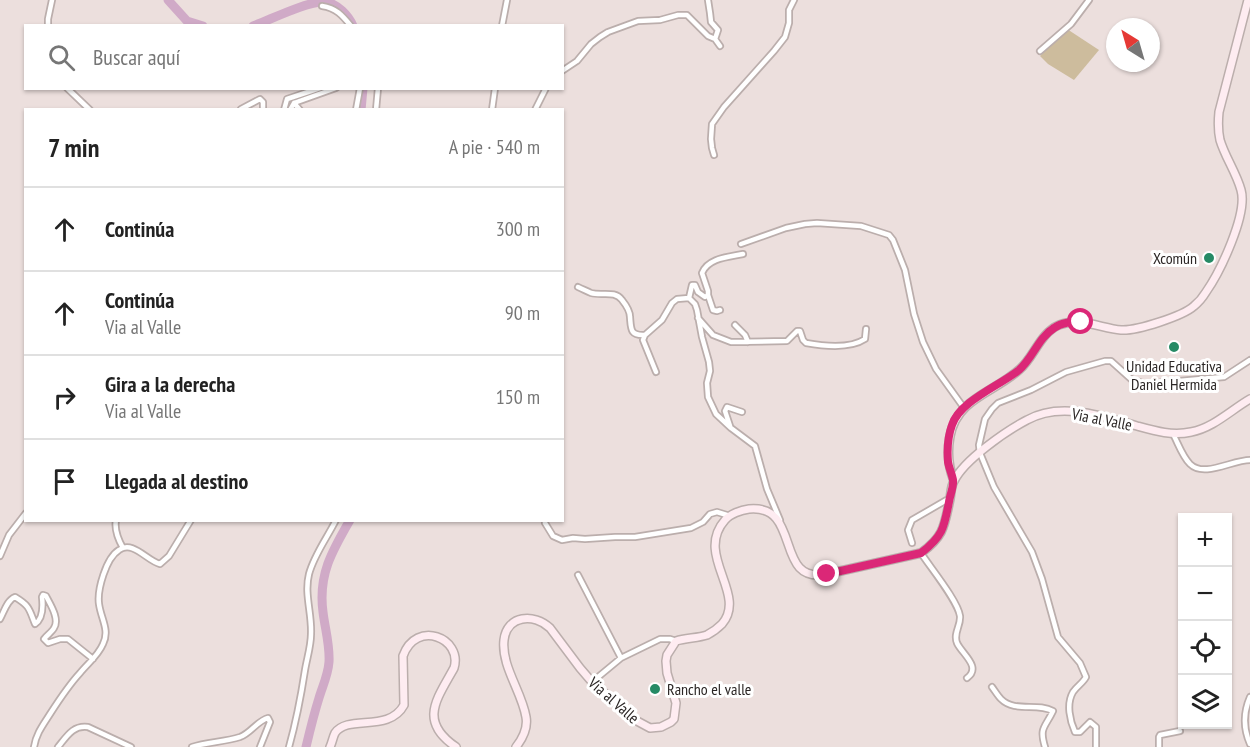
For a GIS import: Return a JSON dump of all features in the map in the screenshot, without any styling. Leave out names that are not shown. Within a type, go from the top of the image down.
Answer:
[{"type":"main road","points":[[954,481],[948,462],[948,443],[956,417],[972,401],[1020,370],[1052,328],[1071,322],[1081,322],[1121,330],[1133,330],[1186,312],[1207,291],[1227,254],[1241,213],[1242,192],[1220,140],[1218,124],[1248,0]]},
{"type":"main road","points":[[1173,434],[1202,429],[1250,399]]},
{"type":"main road","name":"Via al Valle","points":[[921,553],[941,533],[954,481],[966,465],[1001,436],[1028,419],[1047,413],[1083,412],[1173,434]]},
{"type":"main road","points":[[676,641],[706,635],[719,627],[727,617],[728,594],[715,550],[716,536],[729,516],[748,509],[763,510],[776,519],[783,528],[796,564],[803,571],[815,575],[921,553]]},
{"type":"main road","name":"Via al Valle","points":[[516,747],[522,740],[527,721],[504,649],[505,634],[513,624],[524,618],[544,622],[591,682],[643,725],[650,728],[667,724],[674,719],[676,702],[667,674],[666,661],[676,641]]},
{"type":"main road","points":[[330,747],[336,733],[347,725],[382,721],[400,712],[404,705],[405,651],[417,638],[431,635],[444,640],[454,654],[454,668],[435,702],[433,714],[437,728],[456,747]]},
{"type":"street","points":[[48,24],[52,0]]},
{"type":"street","points":[[502,24],[507,0]]},
{"type":"street","points":[[708,0],[711,22],[718,30],[715,39]]},
{"type":"street","points":[[714,155],[711,139],[712,124],[785,37],[789,23],[789,10],[794,0]]},
{"type":"street","points":[[1040,51],[1071,24],[1089,0]]},
{"type":"street","points":[[322,6],[332,7],[349,24]]},
{"type":"street","points":[[564,70],[577,61],[600,37],[638,21],[687,15],[720,46]]},
{"type":"street","points":[[69,90],[88,108]]},
{"type":"street","points":[[285,108],[287,99],[314,90]]},
{"type":"street","points":[[291,108],[294,103],[330,90]]},
{"type":"street","points":[[356,108],[360,90]]},
{"type":"street","points":[[376,108],[378,90]]},
{"type":"street","points":[[492,108],[495,90]]},
{"type":"street","points":[[536,108],[545,90]]},
{"type":"street","points":[[243,108],[260,99],[263,102],[263,108]]},
{"type":"street","points":[[294,103],[298,108]]},
{"type":"street","points":[[741,244],[786,228],[817,223],[861,226],[889,235],[905,270],[914,314],[924,342],[936,369],[964,408]]},
{"type":"street","points":[[720,310],[713,310],[702,270],[715,260],[742,254]]},
{"type":"street","points":[[689,298],[692,285],[695,285],[701,295],[705,297],[708,295]]},
{"type":"street","points":[[578,287],[591,293],[616,294],[628,310],[630,328],[633,333],[645,335]]},
{"type":"street","points":[[656,372],[643,340],[645,335],[662,320],[672,303],[677,299],[689,298]]},
{"type":"street","points":[[689,298],[694,304],[709,362],[708,397],[716,414],[755,446],[767,489],[783,528]]},
{"type":"street","points":[[698,318],[713,335],[730,342],[787,341],[797,331],[800,332],[806,344],[851,345],[858,344],[865,339],[866,329]]},
{"type":"street","points":[[735,325],[745,335],[748,342]]},
{"type":"street","points":[[1096,747],[1094,724],[1090,723],[1080,732],[1075,732],[1071,722],[1069,705],[1072,693],[1086,677],[1080,663],[1058,637],[1032,552],[994,487],[980,453],[981,431],[985,419],[998,403],[1077,368],[1105,361],[1111,361],[1131,379],[1145,384],[1224,377],[1250,360]]},
{"type":"street","points":[[731,428],[726,408],[742,412]]},
{"type":"street","points":[[1173,434],[1190,464],[1199,469],[1207,470],[1242,460],[1250,460]]},
{"type":"street","points":[[912,543],[909,530],[912,520],[950,498]]},
{"type":"street","points":[[544,523],[553,536],[562,540],[635,537],[691,528],[703,522],[710,514],[717,512],[729,516]]},
{"type":"street","points":[[0,556],[9,535],[24,516]]},
{"type":"street","points":[[116,522],[117,535],[123,548]]},
{"type":"street","points":[[34,747],[37,736],[59,699],[104,644],[107,634],[98,602],[107,564],[115,553],[123,548],[131,548],[154,563],[160,564],[169,556],[189,522]]},
{"type":"street","points":[[289,747],[311,636],[307,590],[309,574],[335,522]]},
{"type":"street","points":[[921,553],[945,586],[959,613],[957,643],[973,670],[967,678]]},
{"type":"street","points":[[578,575],[621,658]]},
{"type":"street","points":[[0,619],[9,601],[15,597],[30,610],[35,624],[39,621],[42,597],[46,596],[56,621],[54,629],[44,639],[48,643],[68,639],[93,660]]},
{"type":"street","points":[[591,682],[621,658],[660,639],[676,641]]},
{"type":"street","points":[[992,687],[1002,700],[1012,706],[1043,707],[1053,711],[1042,729],[1045,747]]},
{"type":"street","points":[[1250,697],[1246,708],[1244,728],[1250,744]]},
{"type":"street","points":[[192,747],[242,736],[268,718],[270,722],[260,747]]},
{"type":"street","points":[[58,747],[74,729],[81,726],[131,747]]},
{"type":"street","points":[[1159,747],[1160,735],[1180,730]]},
{"type":"shaded area","points":[[1067,29],[1099,50],[1074,80],[1048,64],[1040,56]]},
{"type":"waterway","points":[[168,0],[187,21],[197,24]]},
{"type":"waterway","points":[[258,24],[299,7],[318,2],[334,5],[349,18],[352,24]]},
{"type":"waterway","points":[[361,108],[363,90]]},
{"type":"waterway","points":[[306,747],[329,662],[322,599],[325,575],[332,553],[349,522]]},
{"type":"place","name":"Xcomún","points":[[1209,258]]},
{"type":"place","name":"Unidad Educativa Daniel Hermida","points":[[1174,347]]},
{"type":"place","name":"Rancho el valle","points":[[655,689]]},
{"type":"route","points":[[827,574],[921,553],[933,543],[945,523],[954,481],[948,462],[948,443],[956,417],[965,406],[1020,370],[1052,328],[1071,322],[1081,322]]}]
